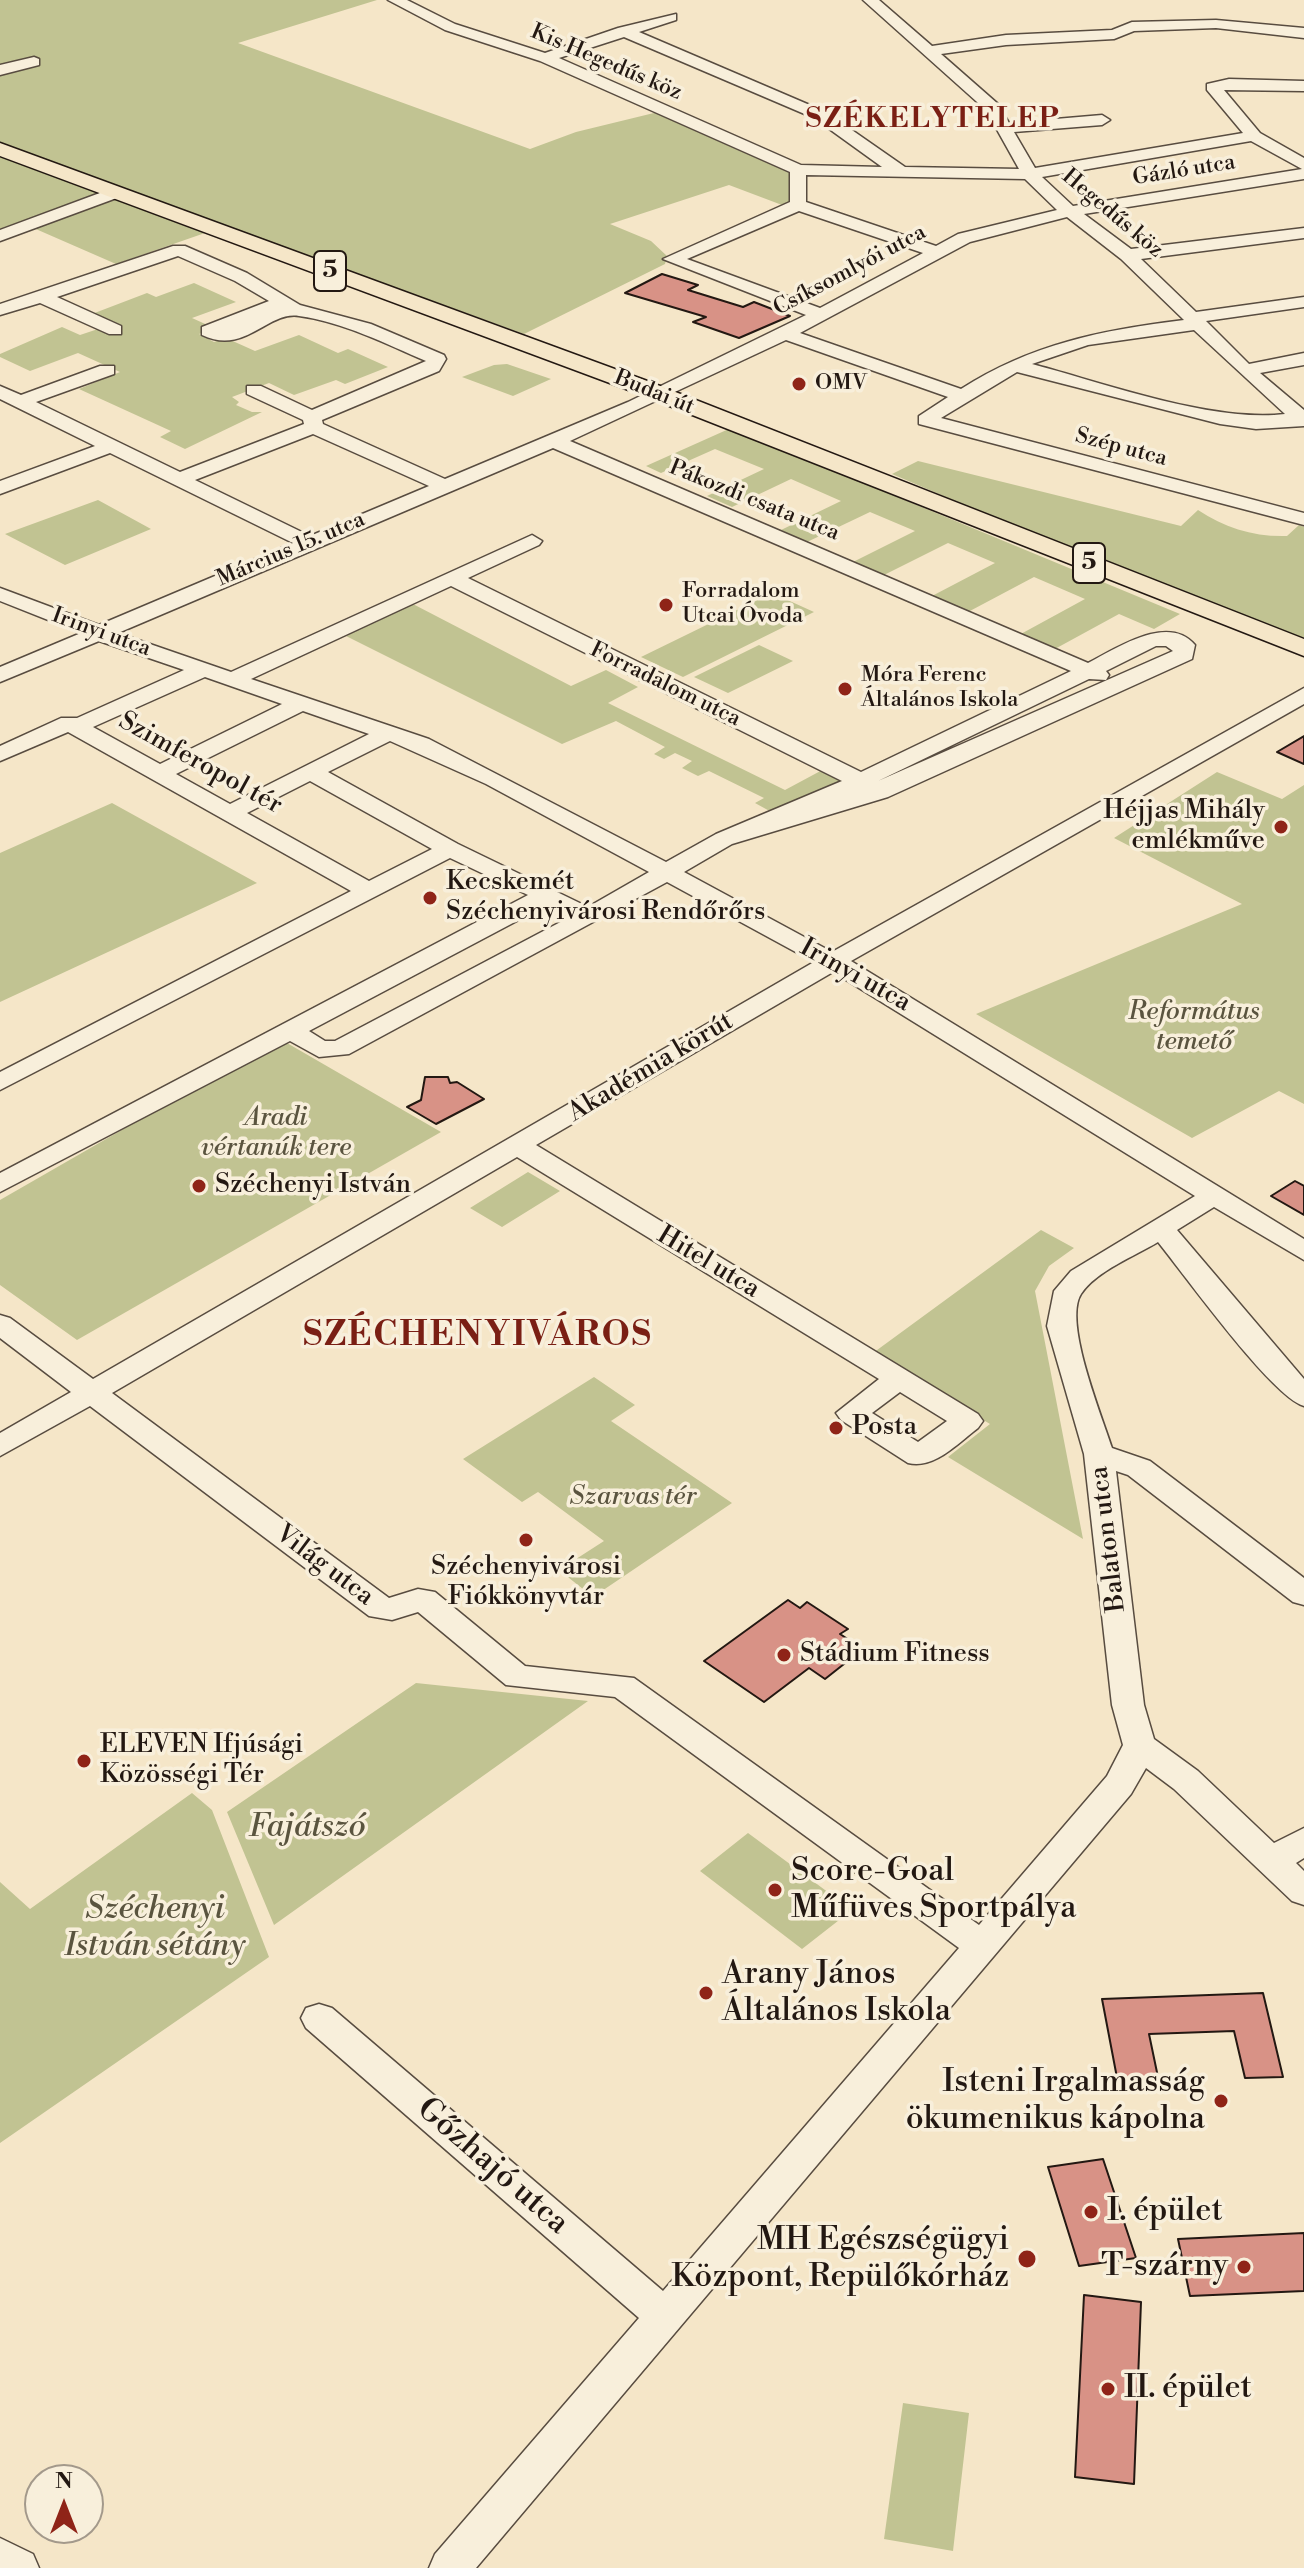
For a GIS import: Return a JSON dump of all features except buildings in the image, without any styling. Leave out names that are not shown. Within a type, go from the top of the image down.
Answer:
[{"type":"main road","name":"Budai út","points":[[0,149],[659,394],[1304,648]]},
{"type":"street","name":"Kis Hegedűs köz","points":[[395,0],[450,27],[545,58],[798,170]]},
{"type":"street","name":"Hegedűs köz","points":[[870,0],[992,107],[1030,174],[1127,255],[1245,370],[1303,419]]},
{"type":"street","points":[[545,58],[671,17]]},
{"type":"street","points":[[930,51],[1006,40],[1114,34],[1132,27],[1216,24],[1304,33]]},
{"type":"street","points":[[623,31],[820,115],[901,172]]},
{"type":"street","points":[[5,70],[34,62]]},
{"type":"street","points":[[1304,86],[1229,84],[1213,87],[1254,136],[1304,165]]},
{"type":"street","points":[[1002,128],[1102,120]]},
{"type":"street","points":[[798,205],[798,170],[1030,174],[1254,136]]},
{"type":"street","name":"Gázló utca","points":[[1071,211],[1304,174]]},
{"type":"street","points":[[0,236],[116,192]]},
{"type":"street","points":[[822,315],[672,259],[798,205],[937,252]]},
{"type":"street","name":"Csíksomlyói utca","points":[[659,394],[785,334],[937,252],[981,232],[1071,211]]},
{"type":"street","points":[[1127,255],[1304,233]]},
{"type":"street","points":[[0,323],[58,304],[186,253]]},
{"type":"street","points":[[0,310],[186,253],[241,277],[287,306],[365,328],[437,359],[432,367],[178,480]]},
{"type":"street","points":[[40,296],[115,330]]},
{"type":"street","points":[[785,334],[963,396],[1050,350],[1304,302]]},
{"type":"street","points":[[1245,370],[1304,359]]},
{"type":"street","points":[[1016,366],[1220,418],[1256,423],[1303,419]]},
{"type":"street","points":[[19,402],[107,370]]},
{"type":"street","points":[[254,390],[442,485]]},
{"type":"street","points":[[0,392],[308,543]]},
{"type":"street","name":"Március 15. utca","points":[[0,675],[659,394]]},
{"type":"street","name":"Szép utca","points":[[963,396],[926,420],[1304,519]]},
{"type":"street","points":[[552,440],[652,484]]},
{"type":"street","points":[[0,488],[112,446]]},
{"type":"street","name":"Pákozdi csata utca","points":[[1094,695],[656,501],[652,484],[664,485],[1117,684]]},
{"type":"street","points":[[230,680],[532,541]]},
{"type":"street","name":"Forradalom utca","points":[[451,578],[870,787]]},
{"type":"street","name":"Irinyi utca","points":[[0,594],[230,680],[421,744],[494,779],[832,962],[1304,1251]]},
{"type":"street","points":[[140,616],[137,632],[149,651]]},
{"type":"street","points":[[289,1029],[319,1049],[340,1049],[588,917],[724,839],[870,787],[1094,695],[1184,654],[1184,645],[1169,639],[1152,640],[1066,682],[870,787]]},
{"type":"street","name":"Irinyi utca","points":[[76,727],[203,670]]},
{"type":"street","name":"Akadémia körút","points":[[0,1446],[832,962],[1304,695]]},
{"type":"street","points":[[160,773],[299,704]]},
{"type":"street","name":"Szimferopol tér","points":[[0,754],[69,723],[369,891]]},
{"type":"street","points":[[230,813],[388,733]]},
{"type":"street","points":[[310,772],[450,849],[588,917]]},
{"type":"street","points":[[0,1082],[450,849]]},
{"type":"street","points":[[0,1184],[547,895]]},
{"type":"street","name":"Hitel utca","points":[[518,1146],[899,1379]]},
{"type":"street","name":"Balaton utca","points":[[1139,1745],[1128,1705],[1099,1454],[1061,1326],[1063,1303],[1068,1291],[1081,1277],[1214,1196]]},
{"type":"street","points":[[1162,1230],[1271,1362],[1304,1396]]},
{"type":"street","name":"Világ utca","points":[[0,1324],[380,1608],[393,1611],[414,1600],[424,1600],[517,1677],[623,1686],[982,1946]]},
{"type":"street","points":[[1099,1454],[1139,1468],[1304,1594]]},
{"type":"street","points":[[450,2568],[1119,1785],[1139,1745],[1186,1780],[1304,1892]]},
{"type":"street","points":[[1273,1861],[1304,1841]]},
{"type":"street","name":"Gőzhajó utca","points":[[319,2018],[665,2317]]},
{"type":"street","points":[[0,2557],[18,2568]]},
{"type":"green space","points":[[0,0],[377,0],[238,43],[530,149],[576,132],[658,112],[793,171],[792,202],[782,205],[729,185],[610,224],[651,241],[667,256],[665,264],[524,334],[225,226],[116,264],[22,223],[0,231]]},
{"type":"green space","points":[[194,283],[236,302],[192,318],[214,328],[199,334],[214,342],[226,338],[255,351],[299,335],[338,353],[348,349],[388,367],[345,384],[336,380],[294,395],[269,383],[232,397],[239,402],[236,405],[252,412],[262,412],[185,449],[160,437],[171,431],[79,389],[120,372],[78,353],[30,371],[0,357],[0,354],[62,327],[80,335],[98,329],[111,335],[122,328],[92,314],[147,293],[156,297]]},
{"type":"green space","points":[[507,364],[551,379],[513,396],[462,377],[494,365]]},
{"type":"green space","points":[[731,428],[1180,614],[1154,629],[1119,614],[1053,650],[1019,635],[1085,599],[1034,577],[968,612],[932,596],[995,563],[948,543],[884,575],[853,562],[915,531],[870,512],[807,542],[781,530],[841,501],[791,479],[732,507],[707,496],[764,469],[715,449],[661,473],[646,466]]},
{"type":"green space","points":[[918,461],[1181,526],[1198,510],[1229,526],[1263,535],[1287,536],[1299,525],[1304,527],[1304,639],[1049,541],[892,474]]},
{"type":"green space","points":[[98,500],[151,529],[65,565],[5,534]]},
{"type":"green space","points":[[772,593],[814,612],[683,677],[641,657]]},
{"type":"green space","points":[[411,603],[571,686],[606,670],[638,687],[608,703],[785,790],[826,768],[850,780],[775,814],[755,803],[764,798],[709,771],[698,776],[682,768],[692,761],[675,753],[664,759],[654,754],[665,747],[616,721],[562,744],[342,634]]},
{"type":"green space","points":[[759,645],[793,661],[728,693],[694,677]]},
{"type":"green space","name":"Református temető","points":[[1217,772],[1282,799],[1304,785],[1304,1104],[1279,1091],[1192,1138],[976,1014],[1242,904],[1114,838]]},
{"type":"green space","points":[[112,803],[257,883],[0,1002],[0,853]]},
{"type":"green space","name":"Aradi vértanúk tere","points":[[280,1039],[441,1132],[77,1340],[0,1285],[0,1200]]},
{"type":"green space","points":[[528,1172],[560,1191],[502,1227],[470,1208]]},
{"type":"green space","points":[[1041,1230],[1074,1248],[1049,1266],[1035,1291],[1083,1539],[948,1457],[990,1424],[873,1353]]},
{"type":"green space","name":"Szarvas tér","points":[[594,1377],[635,1405],[611,1421],[732,1503],[593,1597],[559,1570],[604,1541],[538,1492],[522,1502],[463,1459]]},
{"type":"green space","name":"Fajátszó","points":[[416,1683],[588,1701],[274,1925],[227,1812]]},
{"type":"green space","name":"Széchenyi István sétány","points":[[192,1793],[212,1810],[269,1957],[0,2143],[0,1882],[30,1909]]},
{"type":"green space","name":"Score-Goal Műfüves Sportpálya","points":[[748,1833],[852,1910],[802,1949],[700,1871]]},
{"type":"green space","points":[[903,2403],[969,2413],[953,2551],[884,2539]]},
{"type":"place","name":"OMV","points":[[799,384]]},
{"type":"place","name":"Forradalom Utcai Óvoda","points":[[666,605]]},
{"type":"place","name":"Móra Ferenc Általános Iskola","points":[[845,689]]},
{"type":"place","name":"Héjjas Mihály emlékműve","points":[[1281,827]]},
{"type":"place","name":"Kecskemét Széchenyivárosi Rendőrőrs","points":[[430,898]]},
{"type":"place","name":"Széchenyi István","points":[[199,1186]]},
{"type":"place","name":"Posta","points":[[836,1428]]},
{"type":"place","name":"Széchenyivárosi Fiókkönyvtár","points":[[526,1540]]},
{"type":"place","name":"Stádium Fitness","points":[[784,1655]]},
{"type":"place","name":"ELEVEN Ifjúsági Közösségi Tér","points":[[84,1761]]},
{"type":"place","name":"Score-Goal Műfüves Sportpálya","points":[[775,1890]]},
{"type":"place","name":"Arany János Általános Iskola","points":[[706,1993]]},
{"type":"place","name":"Isteni Irgalmasság ökumenikus kápolna","points":[[1221,2101]]},
{"type":"place","name":"I. épület","points":[[1091,2212]]},
{"type":"place","name":"MH Egészségügyi Központ, Repülőkórház","points":[[1027,2259]]},
{"type":"place","name":"T-szárny","points":[[1244,2267]]},
{"type":"place","name":"II. épület","points":[[1108,2389]]},
{"type":"district","name":"SZÉKELYTELEP","points":[[933,120]]},
{"type":"district","name":"SZÉCHENYIVÁROS","points":[[478,1337]]}]
